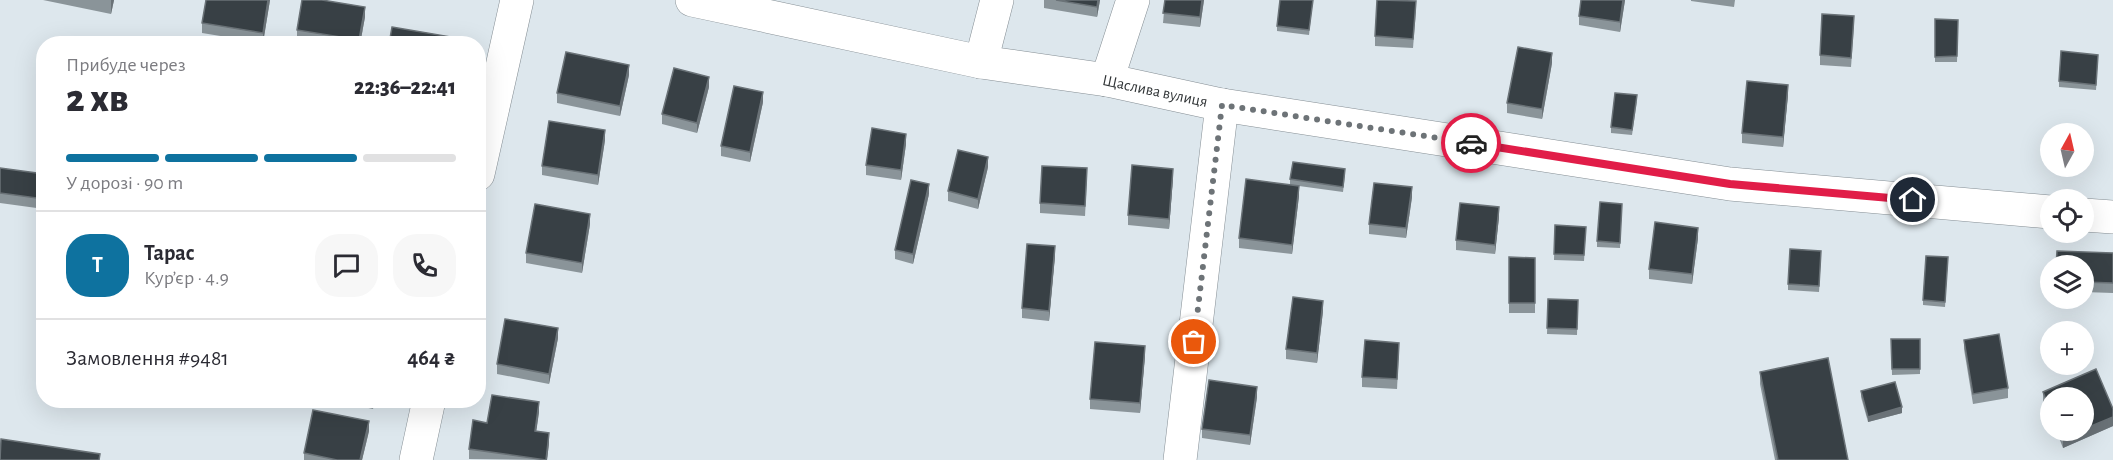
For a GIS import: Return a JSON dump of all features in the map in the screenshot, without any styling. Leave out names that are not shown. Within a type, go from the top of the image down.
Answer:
[{"type":"street","points":[[486,138],[517,0]]},
{"type":"street","name":"Щаслива вулиця","points":[[692,0],[981,62],[1107,80],[1222,105],[1730,184],[2040,211]]},
{"type":"street","points":[[981,62],[997,0]]},
{"type":"street","points":[[1107,80],[1134,0]]},
{"type":"street","points":[[1180,460],[1222,105]]},
{"type":"street","points":[[2094,215],[2113,217]]},
{"type":"street","points":[[416,460],[427,408]]},
{"type":"building","points":[[206,0],[268,0],[263,33],[202,23]]},
{"type":"building","points":[[302,0],[322,0],[365,7],[360,36],[334,36],[297,30]]},
{"type":"building","points":[[1056,0],[1098,0],[1097,7]]},
{"type":"building","points":[[1165,0],[1202,0],[1200,17],[1163,13]]},
{"type":"building","points":[[1280,0],[1313,0],[1309,30],[1277,26]]},
{"type":"building","points":[[1377,0],[1416,1],[1413,39],[1375,36]]},
{"type":"building","points":[[1581,0],[1623,0],[1620,22],[1579,16]]},
{"type":"building","points":[[1822,14],[1854,16],[1851,58],[1820,55]]},
{"type":"building","points":[[1935,19],[1958,20],[1957,56],[1935,57]]},
{"type":"building","points":[[392,27],[445,36],[390,36]]},
{"type":"building","points":[[1518,47],[1552,53],[1542,109],[1507,103]]},
{"type":"building","points":[[2061,51],[2098,55],[2096,85],[2059,81]]},
{"type":"building","points":[[566,52],[629,65],[620,106],[557,93]]},
{"type":"building","points":[[674,68],[709,77],[697,123],[662,114]]},
{"type":"building","points":[[1747,81],[1788,85],[1783,137],[1742,133]]},
{"type":"building","points":[[734,86],[763,92],[750,152],[721,146]]},
{"type":"building","points":[[1615,93],[1637,95],[1632,130],[1611,127]]},
{"type":"building","points":[[549,121],[605,130],[598,175],[542,166]]},
{"type":"building","points":[[872,128],[906,134],[901,170],[866,165]]},
{"type":"building","points":[[958,150],[988,157],[978,199],[948,191]]},
{"type":"building","points":[[1293,162],[1345,169],[1343,187],[1290,179]]},
{"type":"building","points":[[1132,165],[1173,169],[1169,219],[1128,215]]},
{"type":"building","points":[[1042,166],[1087,168],[1085,206],[1040,203]]},
{"type":"building","points":[[0,168],[36,173],[36,198],[0,193]]},
{"type":"building","points":[[1246,179],[1299,186],[1292,245],[1239,238]]},
{"type":"building","points":[[911,180],[929,184],[913,254],[895,250]]},
{"type":"building","points":[[1374,183],[1412,187],[1406,228],[1369,224]]},
{"type":"building","points":[[1600,202],[1622,204],[1620,243],[1597,241]]},
{"type":"building","points":[[1460,203],[1499,207],[1495,245],[1456,240]]},
{"type":"building","points":[[535,204],[590,214],[582,263],[526,253]]},
{"type":"building","points":[[1655,222],[1698,228],[1692,274],[1649,269]]},
{"type":"building","points":[[1555,225],[1586,227],[1584,255],[1554,254]]},
{"type":"building","points":[[1027,244],[1055,246],[1049,311],[1022,308]]},
{"type":"building","points":[[1790,249],[1821,251],[1819,286],[1788,284]]},
{"type":"building","points":[[2057,251],[2113,253],[2113,283],[2094,282],[2094,255],[2057,255]]},
{"type":"building","points":[[1926,256],[1948,257],[1945,302],[1923,300]]},
{"type":"building","points":[[1509,257],[1535,258],[1535,303],[1509,303]]},
{"type":"building","points":[[1293,297],[1323,301],[1317,353],[1286,349]]},
{"type":"building","points":[[1548,299],[1578,300],[1577,329],[1547,328]]},
{"type":"building","points":[[505,319],[558,328],[549,374],[497,364]]},
{"type":"building","points":[[1999,334],[2008,388],[1973,394],[1964,340]]},
{"type":"building","points":[[1891,339],[1920,339],[1920,369],[1892,369]]},
{"type":"building","points":[[1365,340],[1399,343],[1397,379],[1362,377]]},
{"type":"building","points":[[1095,342],[1145,346],[1140,403],[1090,399]]},
{"type":"building","points":[[1828,358],[1848,460],[1778,460],[1760,372]]},
{"type":"building","points":[[2096,369],[2113,409],[2113,417],[2094,425],[2094,387],[2055,387],[2082,375],[2094,375]]},
{"type":"building","points":[[1209,380],[1257,387],[1250,435],[1202,429]]},
{"type":"building","points":[[1895,382],[1902,407],[1868,417],[1861,391]]},
{"type":"building","points":[[492,395],[539,402],[535,431],[549,433],[546,460],[469,449],[473,420],[487,423]]},
{"type":"building","points":[[313,410],[369,421],[360,460],[337,460],[304,453]]},
{"type":"building","points":[[1,439],[100,454],[99,460],[0,460]]},
{"type":"way so far","points":[[1194,342],[1222,105],[1471,143]]},
{"type":"route","points":[[1471,143],[1730,184],[1913,200]]}]
